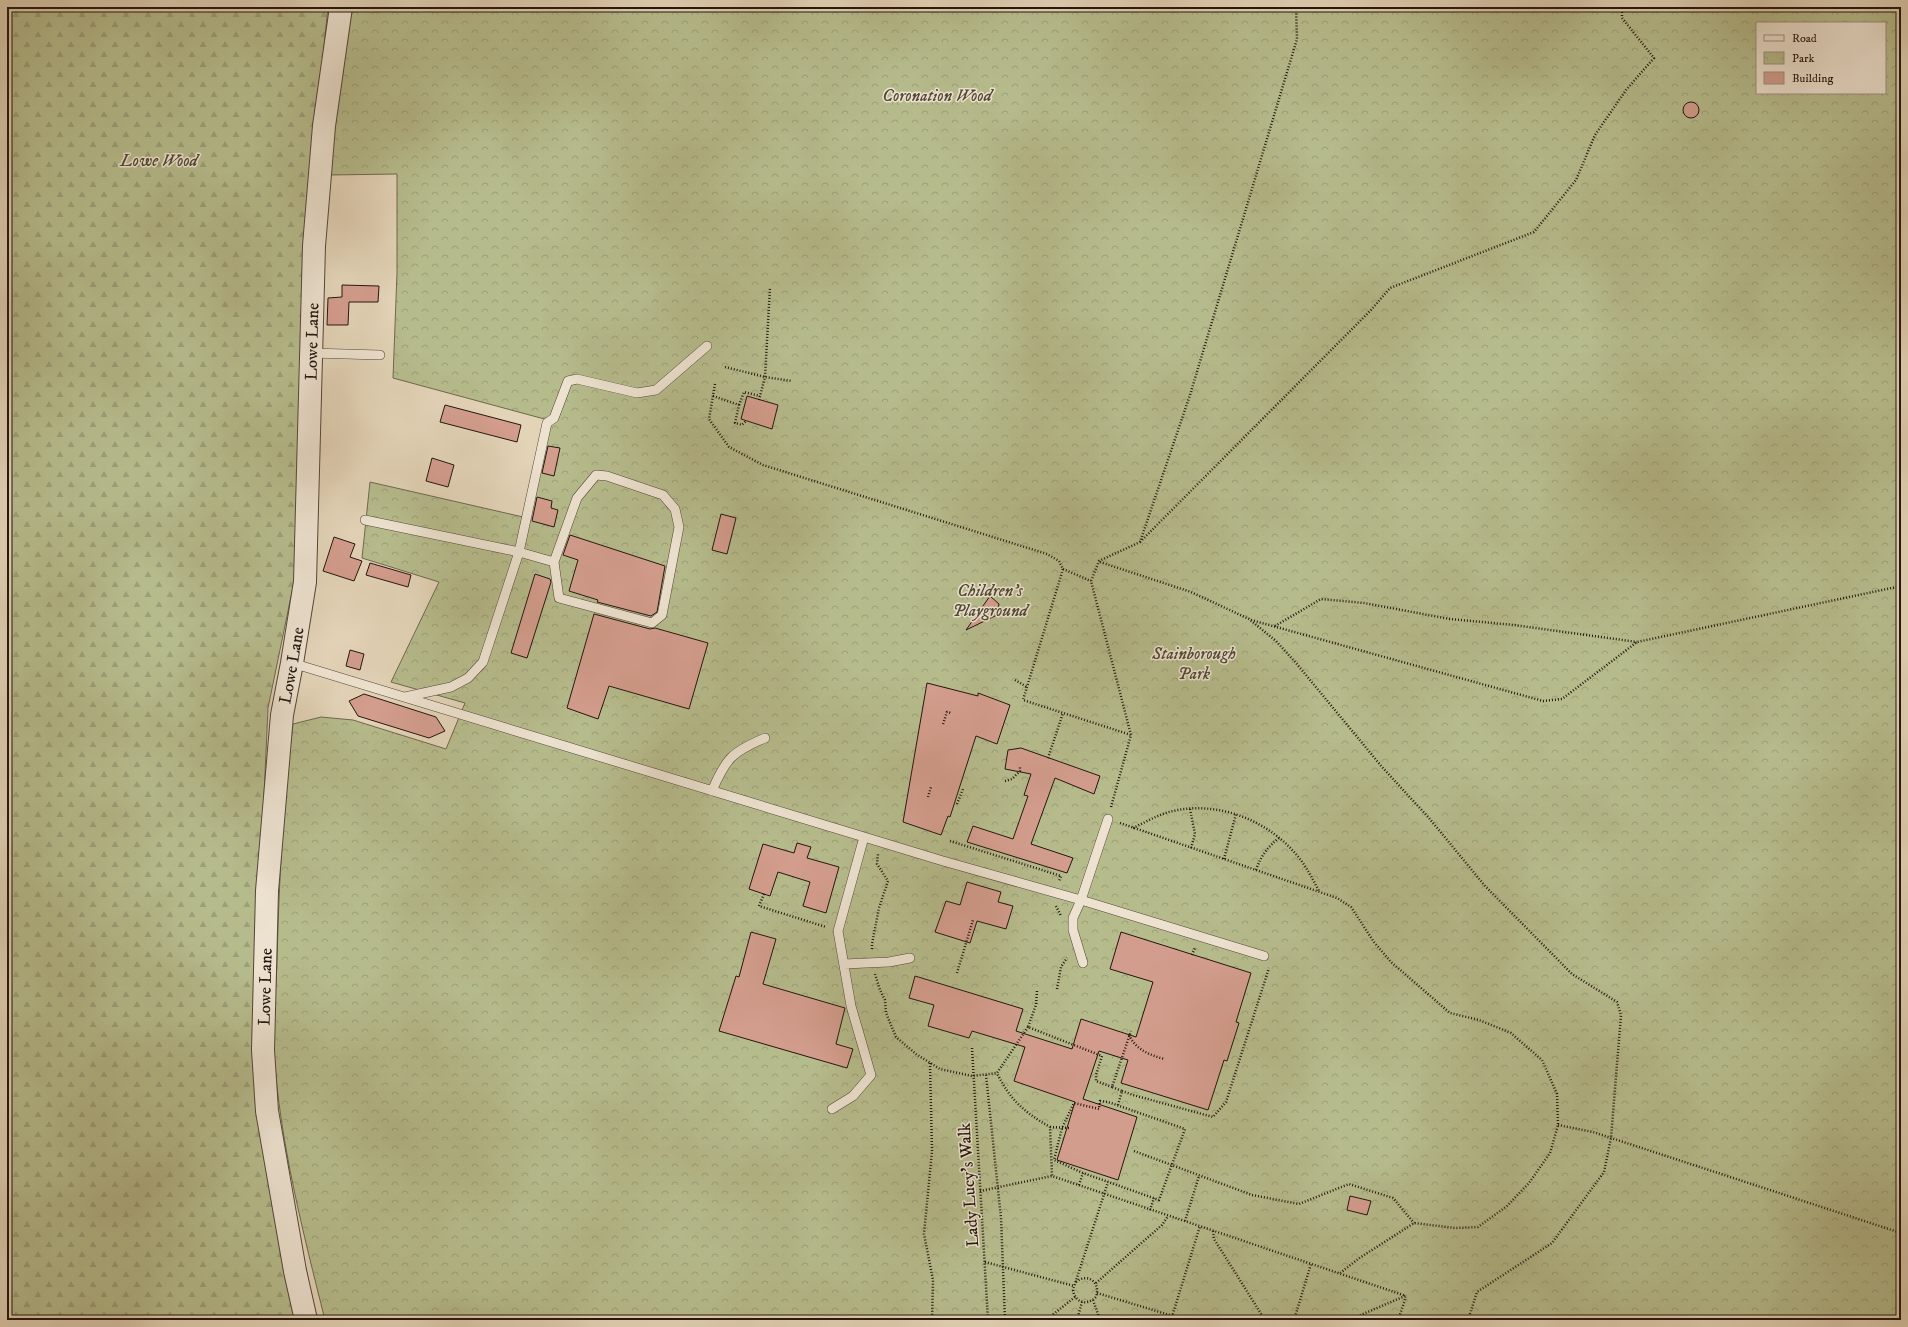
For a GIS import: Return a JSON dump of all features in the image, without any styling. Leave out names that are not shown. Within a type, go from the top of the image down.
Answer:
[{"type":"street","name":"Lowe Lane","points":[[306,1320],[295,1271],[269,1119],[262,1050],[267,892],[282,715],[305,582],[314,246],[324,126],[340,7]]},
{"type":"lane","points":[[404,697],[451,687],[468,678],[483,662],[519,552],[547,423],[554,418],[568,380],[577,379],[638,393],[656,390],[707,346]]},
{"type":"lane","points":[[310,354],[380,355]]},
{"type":"lane","points":[[596,475],[607,476],[663,496],[675,509],[679,527],[662,615],[652,623],[559,598],[554,562],[577,498],[596,475]]},
{"type":"lane","points":[[365,520],[519,552],[554,562]]},
{"type":"lane","points":[[292,664],[880,842],[1081,900],[1198,938],[1264,956]]},
{"type":"lane","points":[[712,790],[724,764],[747,746],[765,738]]},
{"type":"lane","points":[[1083,963],[1073,930],[1073,918],[1081,900],[1108,819]]},
{"type":"lane","points":[[832,1109],[852,1096],[870,1075],[851,1006],[838,931],[864,837]]},
{"type":"lane","points":[[844,964],[910,958]]},
{"type":"path","points":[[1140,542],[1190,395],[1297,39],[1296,7]]},
{"type":"path","points":[[1339,1274],[1358,1259],[1414,1223],[1455,1228],[1478,1226],[1507,1206],[1529,1183],[1550,1153],[1558,1125],[1557,1094],[1542,1060],[1510,1033],[1479,1020],[1450,1013],[1391,962],[1374,942],[1351,907],[1337,898],[1108,819],[1131,735],[1091,581],[1099,562],[1140,542],[1371,310],[1390,288],[1534,232],[1576,180],[1595,135],[1626,90],[1654,58],[1622,18],[1622,7]]},
{"type":"path","points":[[746,421],[742,425],[735,422],[744,392],[760,398],[765,377],[770,287]]},
{"type":"path","points":[[725,367],[765,377],[792,381]]},
{"type":"path","points":[[715,384],[709,419],[729,447],[763,465],[1047,554],[1059,561],[1063,569],[1091,581]]},
{"type":"path","points":[[713,396],[739,405]]},
{"type":"path","points":[[1099,562],[1190,592],[1249,619],[1543,702],[1562,699],[1637,642]]},
{"type":"path","points":[[1063,569],[1023,700],[1131,735]]},
{"type":"path","points":[[1274,626],[1321,599],[1364,603],[1450,619],[1514,625],[1637,642],[1901,586]]},
{"type":"path","points":[[1249,619],[1276,641],[1296,663],[1382,767],[1429,818],[1484,886],[1572,974],[1617,1002],[1621,1015],[1611,1138],[1604,1172],[1552,1243],[1477,1292],[1468,1320]]},
{"type":"path","points":[[1015,680],[1027,687]]},
{"type":"path","points":[[944,724],[948,712],[950,713]]},
{"type":"path","points":[[1048,758],[1063,713]]},
{"type":"path","points":[[1004,781],[1012,779],[1020,771],[1020,767]]},
{"type":"path","points":[[928,797],[931,787]]},
{"type":"path","points":[[957,804],[963,789]]},
{"type":"path","points":[[1133,828],[1172,811],[1190,809],[1212,810],[1236,814],[1251,820],[1279,838],[1295,853],[1320,892]]},
{"type":"path","points":[[1190,809],[1195,834],[1191,848]]},
{"type":"path","points":[[1224,859],[1236,814]]},
{"type":"path","points":[[1256,870],[1259,859],[1266,849],[1279,838]]},
{"type":"path","points":[[950,841],[1061,876],[1057,886]]},
{"type":"path","points":[[880,842],[877,864],[888,881],[879,908],[872,944],[875,978],[885,1000],[886,1013],[896,1036],[916,1054],[940,1068],[972,1076],[997,1073]]},
{"type":"path","points":[[764,894],[759,906],[838,931]]},
{"type":"path","points":[[957,974],[973,920]]},
{"type":"path","points":[[1028,1027],[1102,1056],[1096,1075],[1096,1081],[1133,1095],[1214,1117],[1226,1102],[1272,958],[1264,956]]},
{"type":"path","points":[[997,1073],[1028,1027],[1036,1005],[1038,990]]},
{"type":"path","points":[[1112,1087],[1131,1031]]},
{"type":"path","points":[[1129,1035],[1133,1043],[1148,1055],[1164,1059]]},
{"type":"path","name":"Lady Lucy's Walk","points":[[972,1048],[972,1076],[988,1320]]},
{"type":"path","points":[[930,1062],[932,1151],[924,1234],[933,1280],[932,1320]]},
{"type":"path","points":[[997,1073],[1006,1091],[1036,1119],[1050,1128],[1069,1128]]},
{"type":"path","points":[[986,1074],[997,1187],[1003,1266],[1005,1320]]},
{"type":"path","points":[[1118,1105],[1122,1091]]},
{"type":"path","points":[[1100,1101],[1118,1105],[1185,1129],[1160,1200],[1083,1173],[1054,1160],[1062,1128],[1074,1103],[1099,1109],[1100,1101]]},
{"type":"path","points":[[1558,1125],[1593,1132],[1901,1233]]},
{"type":"path","points":[[1050,1128],[1052,1176]]},
{"type":"path","points":[[1134,1151],[1252,1195],[1299,1204],[1349,1184],[1393,1198],[1414,1223]]},
{"type":"path","points":[[1079,1186],[1083,1173]]},
{"type":"path","points":[[980,1191],[1052,1176],[1406,1296]]},
{"type":"path","points":[[1184,1221],[1199,1176]]},
{"type":"path","points":[[1096,1283],[1097,1293],[1093,1300],[1086,1303],[1075,1297],[1074,1286],[1108,1182]]},
{"type":"path","points":[[1150,1210],[1154,1198]]},
{"type":"path","points":[[1096,1283],[1162,1225],[1168,1216]]},
{"type":"path","points":[[1171,1320],[1200,1226]]},
{"type":"path","points":[[1213,1231],[1214,1239],[1265,1320]]},
{"type":"path","points":[[985,1262],[1074,1286]]},
{"type":"path","points":[[1294,1320],[1311,1264]]},
{"type":"path","points":[[1076,1282],[1079,1279],[1087,1278],[1096,1283]]},
{"type":"path","points":[[1097,1293],[1186,1320]]},
{"type":"path","points":[[1349,1320],[1406,1296]]},
{"type":"path","points":[[1398,1320],[1406,1296]]},
{"type":"path","points":[[1046,1320],[1075,1297]]},
{"type":"path","points":[[1093,1300],[1100,1320]]},
{"type":"path","points":[[1077,1320],[1082,1302]]},
{"type":"green space","name":"Lowe Wood","points":[[7,7],[328,7],[304,245],[295,577],[268,708],[260,884],[256,1055],[297,1320],[7,1320]]},
{"type":"green space","name":"Stainborough Park","points":[[348,7],[1901,7],[1901,1320],[325,1320],[301,1221],[287,1154],[281,1120],[274,1053],[274,1019],[282,843],[293,724],[321,717],[353,720],[446,749],[465,703],[391,682],[439,582],[362,558],[370,482],[523,517],[548,420],[393,378],[397,273],[397,174],[328,175]]},
{"type":"building","points":[[1688,102],[1694,102],[1699,107],[1697,116],[1694,118],[1688,118],[1683,113],[1683,107]]},
{"type":"building","points":[[342,285],[379,286],[378,302],[349,302],[348,325],[327,325],[328,298],[342,297]]},
{"type":"building","points":[[747,396],[778,405],[772,429],[741,419]]},
{"type":"building","points":[[445,405],[521,425],[517,442],[440,422]]},
{"type":"building","points":[[548,446],[560,448],[554,476],[542,473]]},
{"type":"building","points":[[432,458],[454,465],[448,487],[426,481]]},
{"type":"building","points":[[537,497],[552,501],[551,508],[558,510],[554,527],[532,521]]},
{"type":"building","points":[[721,514],[736,518],[727,554],[712,550]]},
{"type":"building","points":[[570,535],[665,566],[657,612],[651,616],[597,602],[598,600],[569,591],[578,560],[563,555]]},
{"type":"building","points":[[334,537],[355,544],[350,557],[362,561],[354,581],[323,571]]},
{"type":"building","points":[[370,563],[411,575],[408,587],[366,575]]},
{"type":"building","points":[[535,574],[550,579],[551,582],[527,658],[511,653]]},
{"type":"building","points":[[990,596],[999,604],[997,615],[966,630]]},
{"type":"building","points":[[594,614],[650,629],[655,628],[708,643],[689,709],[609,686],[598,719],[567,708]]},
{"type":"building","points":[[350,650],[364,654],[360,670],[346,666]]},
{"type":"building","points":[[927,683],[978,696],[978,693],[1010,705],[997,744],[976,736],[950,817],[948,816],[941,835],[903,822]]},
{"type":"building","points":[[364,694],[436,717],[445,731],[429,738],[358,716],[349,701]]},
{"type":"building","points":[[1021,748],[1100,776],[1094,794],[1055,778],[1031,844],[1073,858],[1067,873],[967,842],[973,826],[1013,839],[1028,796],[1024,795],[1031,774],[1005,769],[1008,750]]},
{"type":"building","points":[[797,843],[811,847],[807,858],[839,867],[826,913],[803,906],[810,882],[778,872],[770,896],[749,889],[763,844],[794,853]]},
{"type":"building","points":[[967,882],[1001,892],[998,902],[1013,906],[1006,929],[977,921],[970,943],[935,932],[946,901],[960,905]]},
{"type":"building","points":[[751,932],[776,939],[763,984],[845,1008],[836,1044],[853,1049],[847,1068],[719,1031],[736,976],[739,977]]},
{"type":"building","points":[[1121,932],[1251,973],[1236,1022],[1239,1023],[1227,1061],[1224,1060],[1208,1110],[1121,1083],[1128,1060],[1099,1051],[1083,1099],[1137,1117],[1118,1180],[1057,1160],[1075,1102],[1014,1081],[1025,1047],[972,1031],[969,1038],[928,1026],[934,1005],[909,998],[915,976],[1023,1009],[1016,1031],[1072,1049],[1081,1019],[1136,1037],[1153,982],[1110,969]]},
{"type":"building","points":[[1350,1196],[1371,1201],[1367,1215],[1347,1210]]},
{"type":"park label","name":"Coronation Wood","points":[[937,95]]},
{"type":"park label","name":"Children's Playground","points":[[990,600]]}]
